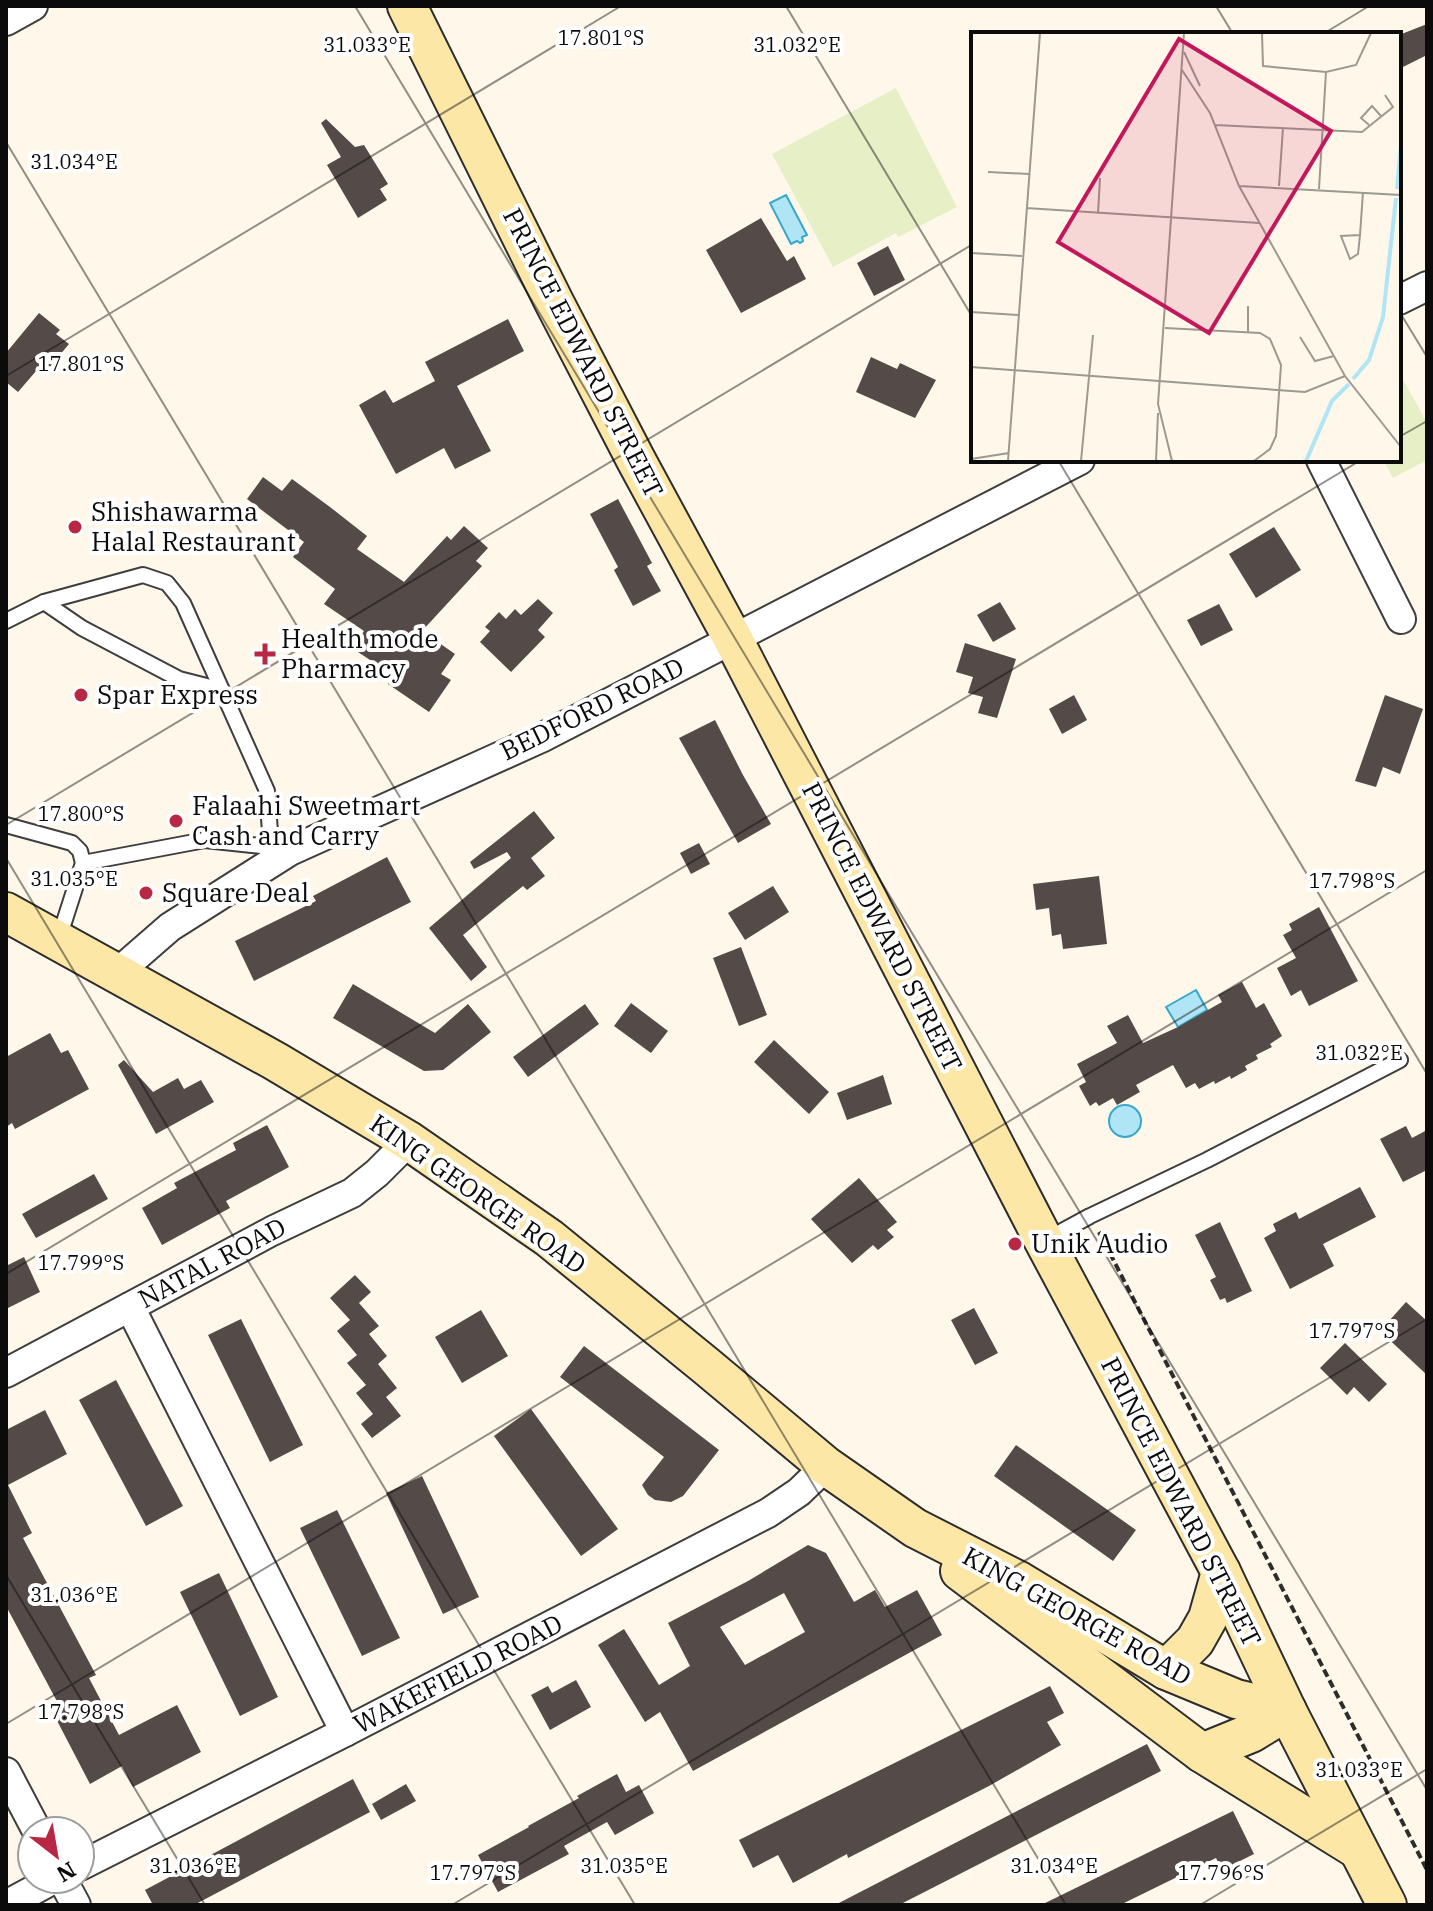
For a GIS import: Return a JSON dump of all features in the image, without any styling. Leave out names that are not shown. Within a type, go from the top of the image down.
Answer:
[{"type":"main road","name":"PRINCE EDWARD STREET","points":[[407,6],[636,460],[733,639],[1044,1241],[1221,1572],[1357,1849]]},
{"type":"main road","name":"KING GEORGE ROAD","points":[[6,912],[275,1061],[409,1141],[549,1238],[826,1466],[915,1528],[1019,1581],[1166,1670],[1236,1699],[1287,1711]]},
{"type":"main road","name":"KING GEORGE ROAD","points":[[915,1528],[938,1554],[1202,1753],[1357,1849]]},
{"type":"main road","points":[[1166,1670],[1195,1641],[1208,1618],[1221,1572]]},
{"type":"main road","points":[[1202,1753],[1251,1733],[1287,1711]]},
{"type":"main road","points":[[1357,1849],[1387,1905]]},
{"type":"street","points":[[6,21],[33,6]]},
{"type":"street","points":[[1401,299],[1427,286]]},
{"type":"street","name":"BEDFORD ROAD","points":[[116,974],[170,927],[281,848],[541,738],[1076,462]]},
{"type":"street","points":[[1322,462],[1401,619]]},
{"type":"street","name":"NATAL ROAD","points":[[6,1373],[272,1231],[352,1193],[409,1141]]},
{"type":"street","points":[[130,1307],[345,1732]]},
{"type":"street","name":"WAKEFIELD ROAD","points":[[96,1858],[768,1513],[799,1492],[826,1466]]},
{"type":"street","points":[[6,1772],[29,1815]]},
{"type":"street","points":[[6,1905],[24,1895]]},
{"type":"lane","points":[[6,621],[44,602],[143,575],[167,583],[183,603],[267,791],[281,848],[205,840],[83,863]]},
{"type":"lane","points":[[44,602],[82,628],[179,679],[222,690]]},
{"type":"lane","points":[[6,825],[72,843],[80,851],[83,863],[58,941]]},
{"type":"lane","points":[[1044,1241],[1400,1060]]},
{"type":"path","points":[[1090,1216],[1427,1870]]},
{"type":"green space","points":[[896,88],[957,207],[898,237],[896,233],[833,267],[772,154]]},
{"type":"green space","points":[[1401,376],[1427,423],[1427,460],[1393,478],[1384,462],[1401,462]]},
{"type":"water","points":[[786,195],[807,235],[802,237],[800,243],[791,244],[770,203]]},
{"type":"water","points":[[1196,990],[1207,1010],[1178,1027],[1166,1007]]},
{"type":"water","points":[[1125,1105],[1136,1110],[1141,1121],[1136,1132],[1125,1137],[1114,1132],[1109,1121],[1114,1110]]},
{"type":"building","points":[[1427,24],[1427,55],[1401,68],[1401,34]]},
{"type":"building","points":[[326,119],[355,147],[364,145],[388,184],[380,189],[387,200],[358,218],[327,165],[341,157],[321,123]]},
{"type":"building","points":[[761,218],[787,261],[794,256],[806,279],[741,313],[706,250]]},
{"type":"building","points":[[888,246],[905,280],[874,296],[857,263]]},
{"type":"building","points":[[39,313],[60,330],[56,334],[69,344],[49,368],[43,363],[18,392],[6,382],[6,353]]},
{"type":"building","points":[[508,319],[524,351],[457,386],[491,451],[455,469],[444,448],[396,474],[359,405],[385,390],[393,403],[435,381],[425,362]]},
{"type":"building","points":[[871,357],[897,369],[900,363],[936,380],[915,418],[856,392]]},
{"type":"building","points":[[263,477],[282,491],[292,479],[330,507],[367,536],[357,549],[404,582],[447,536],[451,540],[464,526],[488,548],[476,561],[482,566],[422,631],[455,654],[441,674],[451,680],[429,712],[388,684],[394,676],[352,648],[364,631],[324,604],[335,589],[293,557],[304,542],[247,499]]},
{"type":"building","points":[[618,499],[652,563],[647,566],[661,591],[633,606],[614,570],[618,567],[590,514]]},
{"type":"building","points":[[1274,527],[1301,570],[1256,598],[1229,554]]},
{"type":"building","points":[[538,599],[553,613],[538,630],[545,637],[511,672],[480,642],[490,631],[485,627],[499,612],[506,619],[515,609],[521,615]]},
{"type":"building","points":[[1000,602],[1016,629],[993,642],[977,615]]},
{"type":"building","points":[[1219,604],[1233,630],[1201,646],[1187,620]]},
{"type":"building","points":[[965,643],[1016,659],[997,718],[978,713],[983,697],[968,693],[973,677],[956,672]]},
{"type":"building","points":[[1074,695],[1087,720],[1062,734],[1049,709]]},
{"type":"building","points":[[1385,695],[1423,709],[1400,774],[1383,767],[1376,787],[1355,781]]},
{"type":"building","points":[[715,720],[771,824],[738,843],[679,738]]},
{"type":"building","points":[[534,811],[555,838],[531,858],[545,876],[527,890],[523,886],[463,935],[487,967],[471,981],[429,928],[511,858],[507,852],[474,869],[470,862]]},
{"type":"building","points":[[699,843],[710,864],[691,874],[680,853]]},
{"type":"building","points":[[387,857],[411,902],[254,981],[235,941],[316,901],[313,896]]},
{"type":"building","points":[[1099,876],[1107,944],[1063,949],[1061,934],[1052,936],[1049,908],[1036,910],[1033,884]]},
{"type":"building","points":[[773,886],[789,912],[745,940],[728,913]]},
{"type":"building","points":[[1319,907],[1358,981],[1309,1006],[1301,990],[1291,996],[1277,968],[1296,958],[1283,935],[1292,930],[1289,924]]},
{"type":"building","points":[[741,947],[767,1015],[739,1026],[713,958]]},
{"type":"building","points":[[1242,982],[1256,1008],[1264,1003],[1282,1036],[1270,1044],[1272,1047],[1256,1055],[1258,1059],[1245,1066],[1247,1070],[1231,1079],[1230,1076],[1215,1084],[1214,1081],[1199,1089],[1195,1083],[1186,1088],[1173,1065],[1136,1085],[1140,1092],[1117,1105],[1113,1098],[1099,1106],[1096,1102],[1090,1106],[1079,1086],[1086,1082],[1077,1064],[1117,1043],[1107,1026],[1128,1015],[1143,1043],[1222,1002],[1218,995]]},
{"type":"building","points":[[353,984],[435,1033],[468,1004],[491,1032],[443,1070],[424,1071],[333,1018]]},
{"type":"building","points":[[631,1003],[668,1031],[651,1053],[614,1026]]},
{"type":"building","points":[[585,1004],[599,1024],[528,1077],[513,1057]]},
{"type":"building","points":[[50,1033],[61,1053],[68,1050],[89,1089],[15,1129],[12,1123],[6,1127],[6,1057]]},
{"type":"building","points":[[774,1040],[829,1092],[809,1114],[754,1062]]},
{"type":"building","points":[[124,1060],[153,1092],[178,1078],[184,1089],[201,1080],[214,1102],[156,1134],[118,1065]]},
{"type":"building","points":[[883,1075],[892,1104],[847,1120],[837,1093]]},
{"type":"building","points":[[267,1125],[289,1167],[226,1201],[230,1208],[162,1245],[142,1208],[177,1188],[174,1183],[236,1150],[233,1143]]},
{"type":"building","points":[[1406,1126],[1412,1138],[1427,1130],[1427,1170],[1403,1182],[1380,1139]]},
{"type":"building","points":[[94,1174],[108,1199],[36,1238],[22,1214]]},
{"type":"building","points":[[859,1178],[897,1222],[887,1230],[894,1237],[878,1250],[873,1245],[852,1263],[811,1219]]},
{"type":"building","points":[[1360,1187],[1376,1217],[1323,1244],[1334,1266],[1290,1289],[1264,1238],[1276,1231],[1273,1224],[1296,1212],[1299,1219]]},
{"type":"building","points":[[1220,1222],[1252,1291],[1227,1303],[1225,1298],[1220,1300],[1210,1280],[1216,1277],[1195,1235]]},
{"type":"building","points":[[24,1257],[40,1292],[6,1309],[6,1266]]},
{"type":"building","points":[[355,1275],[371,1292],[359,1303],[379,1326],[369,1334],[387,1356],[378,1364],[397,1388],[386,1397],[401,1416],[372,1438],[361,1424],[373,1414],[356,1393],[366,1385],[347,1363],[357,1355],[337,1331],[350,1320],[330,1298]]},
{"type":"building","points":[[1406,1302],[1427,1321],[1427,1375],[1380,1331]]},
{"type":"building","points":[[974,1308],[998,1353],[975,1365],[951,1320]]},
{"type":"building","points":[[481,1310],[508,1356],[462,1383],[435,1337]]},
{"type":"building","points":[[241,1319],[303,1445],[270,1462],[208,1335]]},
{"type":"building","points":[[1345,1343],[1387,1384],[1369,1402],[1354,1387],[1347,1395],[1320,1368]]},
{"type":"building","points":[[584,1346],[719,1450],[683,1496],[671,1502],[655,1500],[648,1495],[642,1485],[664,1457],[560,1377]]},
{"type":"building","points":[[116,1380],[183,1506],[146,1526],[79,1400]]},
{"type":"building","points":[[531,1409],[618,1529],[581,1556],[494,1436]]},
{"type":"building","points":[[45,1410],[67,1454],[8,1485],[32,1533],[23,1538],[96,1675],[89,1678],[119,1735],[177,1705],[201,1752],[133,1787],[122,1766],[90,1784],[52,1711],[60,1707],[6,1606],[6,1430]]},
{"type":"building","points":[[1016,1445],[1136,1530],[1113,1561],[994,1476]]},
{"type":"building","points":[[422,1476],[479,1597],[443,1614],[386,1493]]},
{"type":"building","points":[[337,1510],[400,1638],[362,1656],[300,1528]]},
{"type":"building","points":[[808,1545],[826,1553],[854,1602],[875,1590],[885,1607],[917,1590],[942,1635],[693,1771],[660,1712],[645,1722],[598,1645],[624,1629],[659,1685],[690,1666],[668,1623]],"holes":[[[784,1593],[805,1632],[745,1665],[720,1627]]]},
{"type":"building","points":[[219,1573],[278,1697],[240,1716],[180,1592]]},
{"type":"building","points":[[576,1680],[591,1707],[550,1730],[531,1695],[548,1686],[552,1693]]},
{"type":"building","points":[[1050,1686],[1064,1713],[1047,1722],[1061,1745],[989,1786],[793,1883],[778,1855],[753,1868],[739,1840]]},
{"type":"building","points":[[1147,1744],[1161,1771],[899,1905],[835,1905]]},
{"type":"building","points":[[617,1774],[626,1792],[639,1785],[654,1813],[615,1835],[607,1822],[564,1846],[569,1854],[498,1892],[478,1855]]},
{"type":"building","points":[[353,1779],[370,1812],[194,1905],[153,1905],[145,1890]]},
{"type":"building","points":[[406,1784],[416,1801],[381,1820],[372,1804]]},
{"type":"building","points":[[1233,1811],[1254,1854],[1222,1870],[1216,1858],[1120,1905],[1041,1905]]},
{"type":"place","name":"Shishawarma Halal Restaurant","points":[[75,527]]},
{"type":"place","name":"Health mode Pharmacy","points":[[265,654]]},
{"type":"place","name":"Spar Express","points":[[81,695]]},
{"type":"place","name":"Falaahi Sweetmart Cash and Carry","points":[[176,821]]},
{"type":"place","name":"Square Deal","points":[[146,893]]},
{"type":"place","name":"Unik Audio","points":[[1015,1244]]}]
